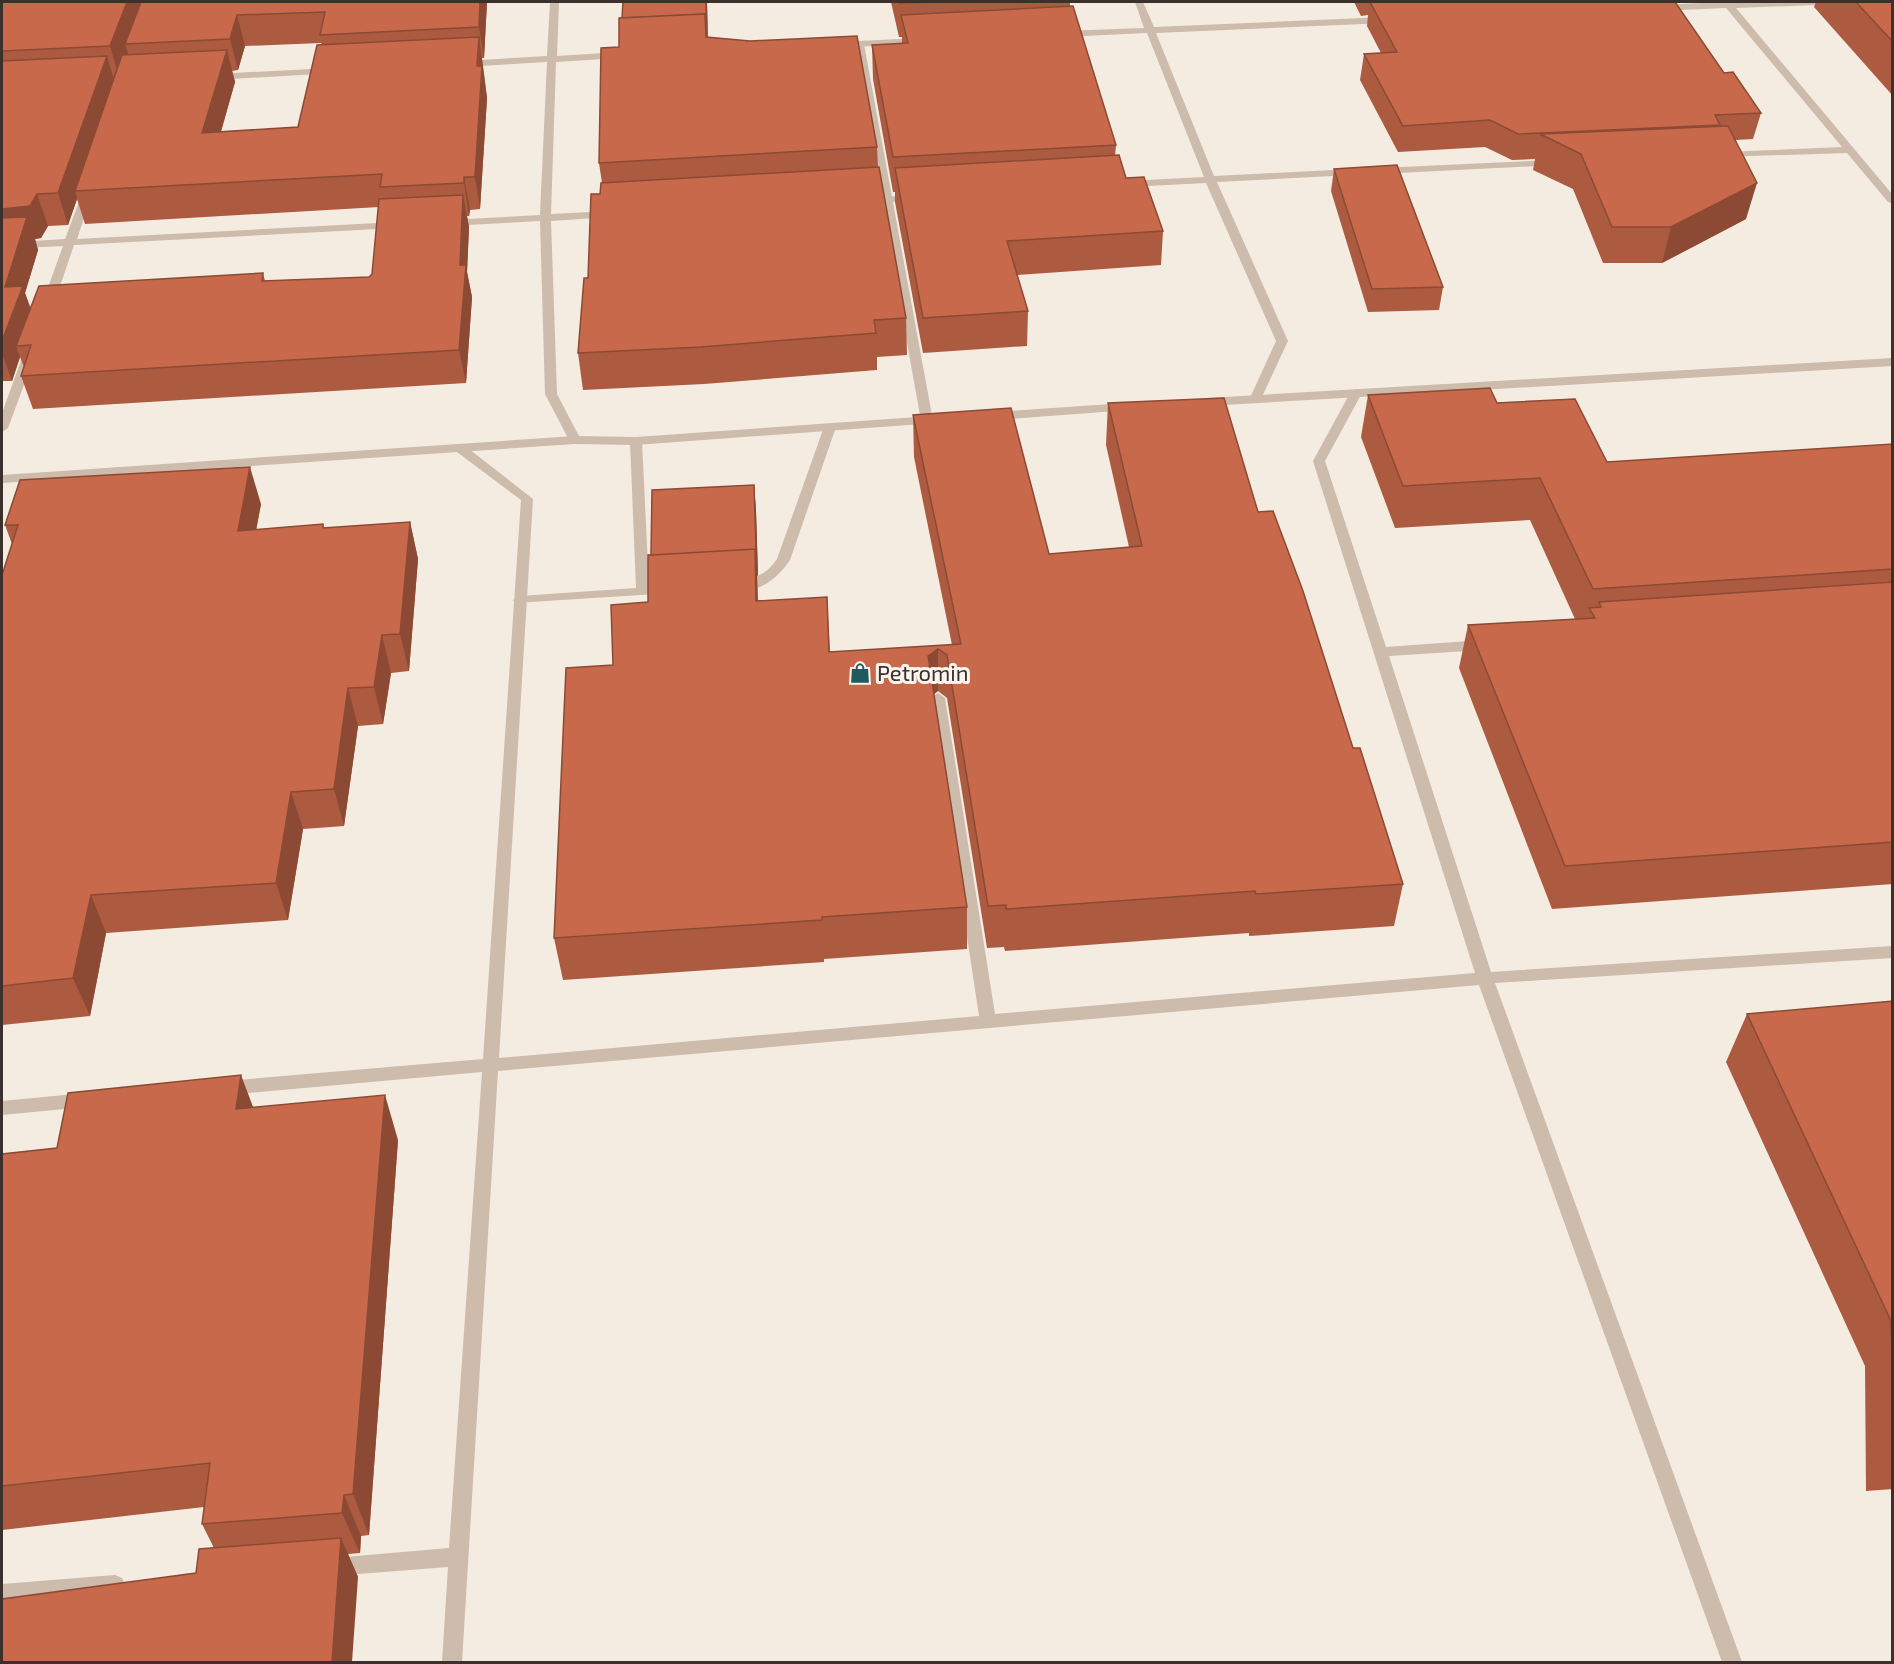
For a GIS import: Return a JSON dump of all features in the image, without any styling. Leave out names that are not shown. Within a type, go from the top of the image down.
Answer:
[{"type":"street","points":[[554,2],[545,218],[551,394],[575,440]]},
{"type":"street","points":[[1138,2],[1210,178],[1282,341],[1256,398]]},
{"type":"street","points":[[1646,9],[1727,3],[1817,2]]},
{"type":"street","points":[[1727,3],[1893,200]]},
{"type":"street","points":[[1056,34],[1397,19]]},
{"type":"street","points":[[824,45],[929,40]]},
{"type":"street","points":[[2,478],[575,440],[636,441],[933,420],[886,200],[859,44]]},
{"type":"street","points":[[457,64],[635,55]]},
{"type":"street","points":[[208,77],[339,70]]},
{"type":"street","points":[[1708,156],[1850,150]]},
{"type":"street","points":[[1118,184],[1566,162]]},
{"type":"street","points":[[42,318],[93,178]]},
{"type":"street","points":[[851,201],[933,196]]},
{"type":"street","points":[[439,223],[628,213]]},
{"type":"street","points":[[2,246],[415,224]]},
{"type":"street","points":[[2,428],[34,340]]},
{"type":"street","points":[[1198,402],[1893,362]]},
{"type":"street","points":[[1356,393],[1319,461],[1485,978],[1732,1662]]},
{"type":"street","points":[[986,417],[1139,406]]},
{"type":"street","points":[[722,587],[756,585],[778,571],[788,552],[830,427]]},
{"type":"street","points":[[636,441],[643,592]]},
{"type":"street","points":[[452,1662],[527,499],[461,449]]},
{"type":"street","points":[[520,600],[677,590]]},
{"type":"street","points":[[1380,652],[1500,644]]},
{"type":"street","points":[[939,698],[988,1022]]},
{"type":"street","points":[[204,1090],[1485,978],[1893,952]]},
{"type":"street","points":[[2,1108],[97,1099]]},
{"type":"street","points":[[318,1568],[459,1557]]},
{"type":"street","points":[[2,1594],[130,1584]]},
{"type":"building","points":[[2,2],[127,2],[110,46],[2,51]]},
{"type":"building","points":[[141,2],[480,2],[479,27],[320,35],[325,12],[237,15],[230,39],[125,44]]},
{"type":"building","points":[[623,2],[706,2],[706,23],[705,14],[622,18]]},
{"type":"building","points":[[1370,2],[1675,2],[1724,73],[1733,72],[1761,113],[1715,115],[1720,125],[1518,134],[1490,120],[1403,126],[1364,54],[1397,52]]},
{"type":"building","points":[[1856,2],[1893,2],[1893,42]]},
{"type":"building","points":[[1073,6],[1116,145],[893,157],[872,45],[908,43],[901,15]]},
{"type":"building","points":[[705,14],[706,37],[750,41],[857,36],[877,147],[599,163],[601,48],[619,47],[619,18]]},
{"type":"building","points":[[479,37],[477,66],[482,66],[475,177],[464,177],[464,183],[380,187],[382,174],[75,191],[122,55],[227,50],[202,133],[298,127],[317,45]]},
{"type":"building","points":[[107,56],[58,193],[37,194],[30,206],[2,209],[2,61]]},
{"type":"building","points":[[1728,126],[1757,183],[1671,227],[1612,227],[1581,154],[1540,134]]},
{"type":"building","points":[[1119,155],[1126,178],[1144,177],[1163,231],[1007,241],[1028,311],[923,318],[895,168]]},
{"type":"building","points":[[1397,165],[1443,287],[1372,289],[1334,169]]},
{"type":"building","points":[[879,167],[906,318],[874,320],[876,333],[701,347],[578,353],[584,278],[588,278],[591,194],[600,194],[601,183]]},
{"type":"building","points":[[463,195],[460,265],[466,265],[459,350],[21,376],[31,345],[16,346],[39,286],[263,273],[262,281],[369,277],[372,274],[379,199]]},
{"type":"building","points":[[27,217],[5,287],[23,286],[2,341],[2,218]]},
{"type":"building","points":[[1490,388],[1497,403],[1575,399],[1607,462],[1893,444],[1893,569],[1593,589],[1540,478],[1403,486],[1368,395]]},
{"type":"building","points":[[1224,398],[1258,512],[1273,511],[1303,591],[1353,748],[1360,748],[1403,884],[1256,894],[1255,891],[1006,909],[1006,905],[988,906],[947,655],[938,649],[928,656],[967,907],[822,917],[822,920],[554,938],[566,668],[613,665],[611,605],[648,602],[648,555],[755,548],[756,601],[827,597],[829,652],[961,644],[913,415],[1011,408],[1049,554],[1142,546],[1108,403]]},
{"type":"building","points":[[250,467],[238,531],[323,524],[323,528],[410,522],[400,634],[382,635],[374,687],[348,688],[334,789],[291,792],[276,883],[91,895],[73,978],[2,986],[2,575],[18,525],[5,525],[20,480]]},
{"type":"building","points":[[754,485],[756,549],[651,555],[652,490]]},
{"type":"building","points":[[1893,582],[1893,842],[1565,866],[1468,625],[1595,618],[1589,608],[1601,607],[1599,602]]},
{"type":"building","points":[[1893,1001],[1893,1381],[1891,1321],[1747,1014]]},
{"type":"building","points":[[241,1075],[236,1109],[385,1095],[353,1494],[344,1495],[342,1513],[202,1524],[210,1463],[2,1486],[2,1154],[57,1148],[68,1093]]},
{"type":"building","points":[[341,1538],[332,1662],[2,1662],[2,1599],[196,1573],[199,1549]]},
{"type":"place","name":"Petromin","points":[[860,673]]}]
